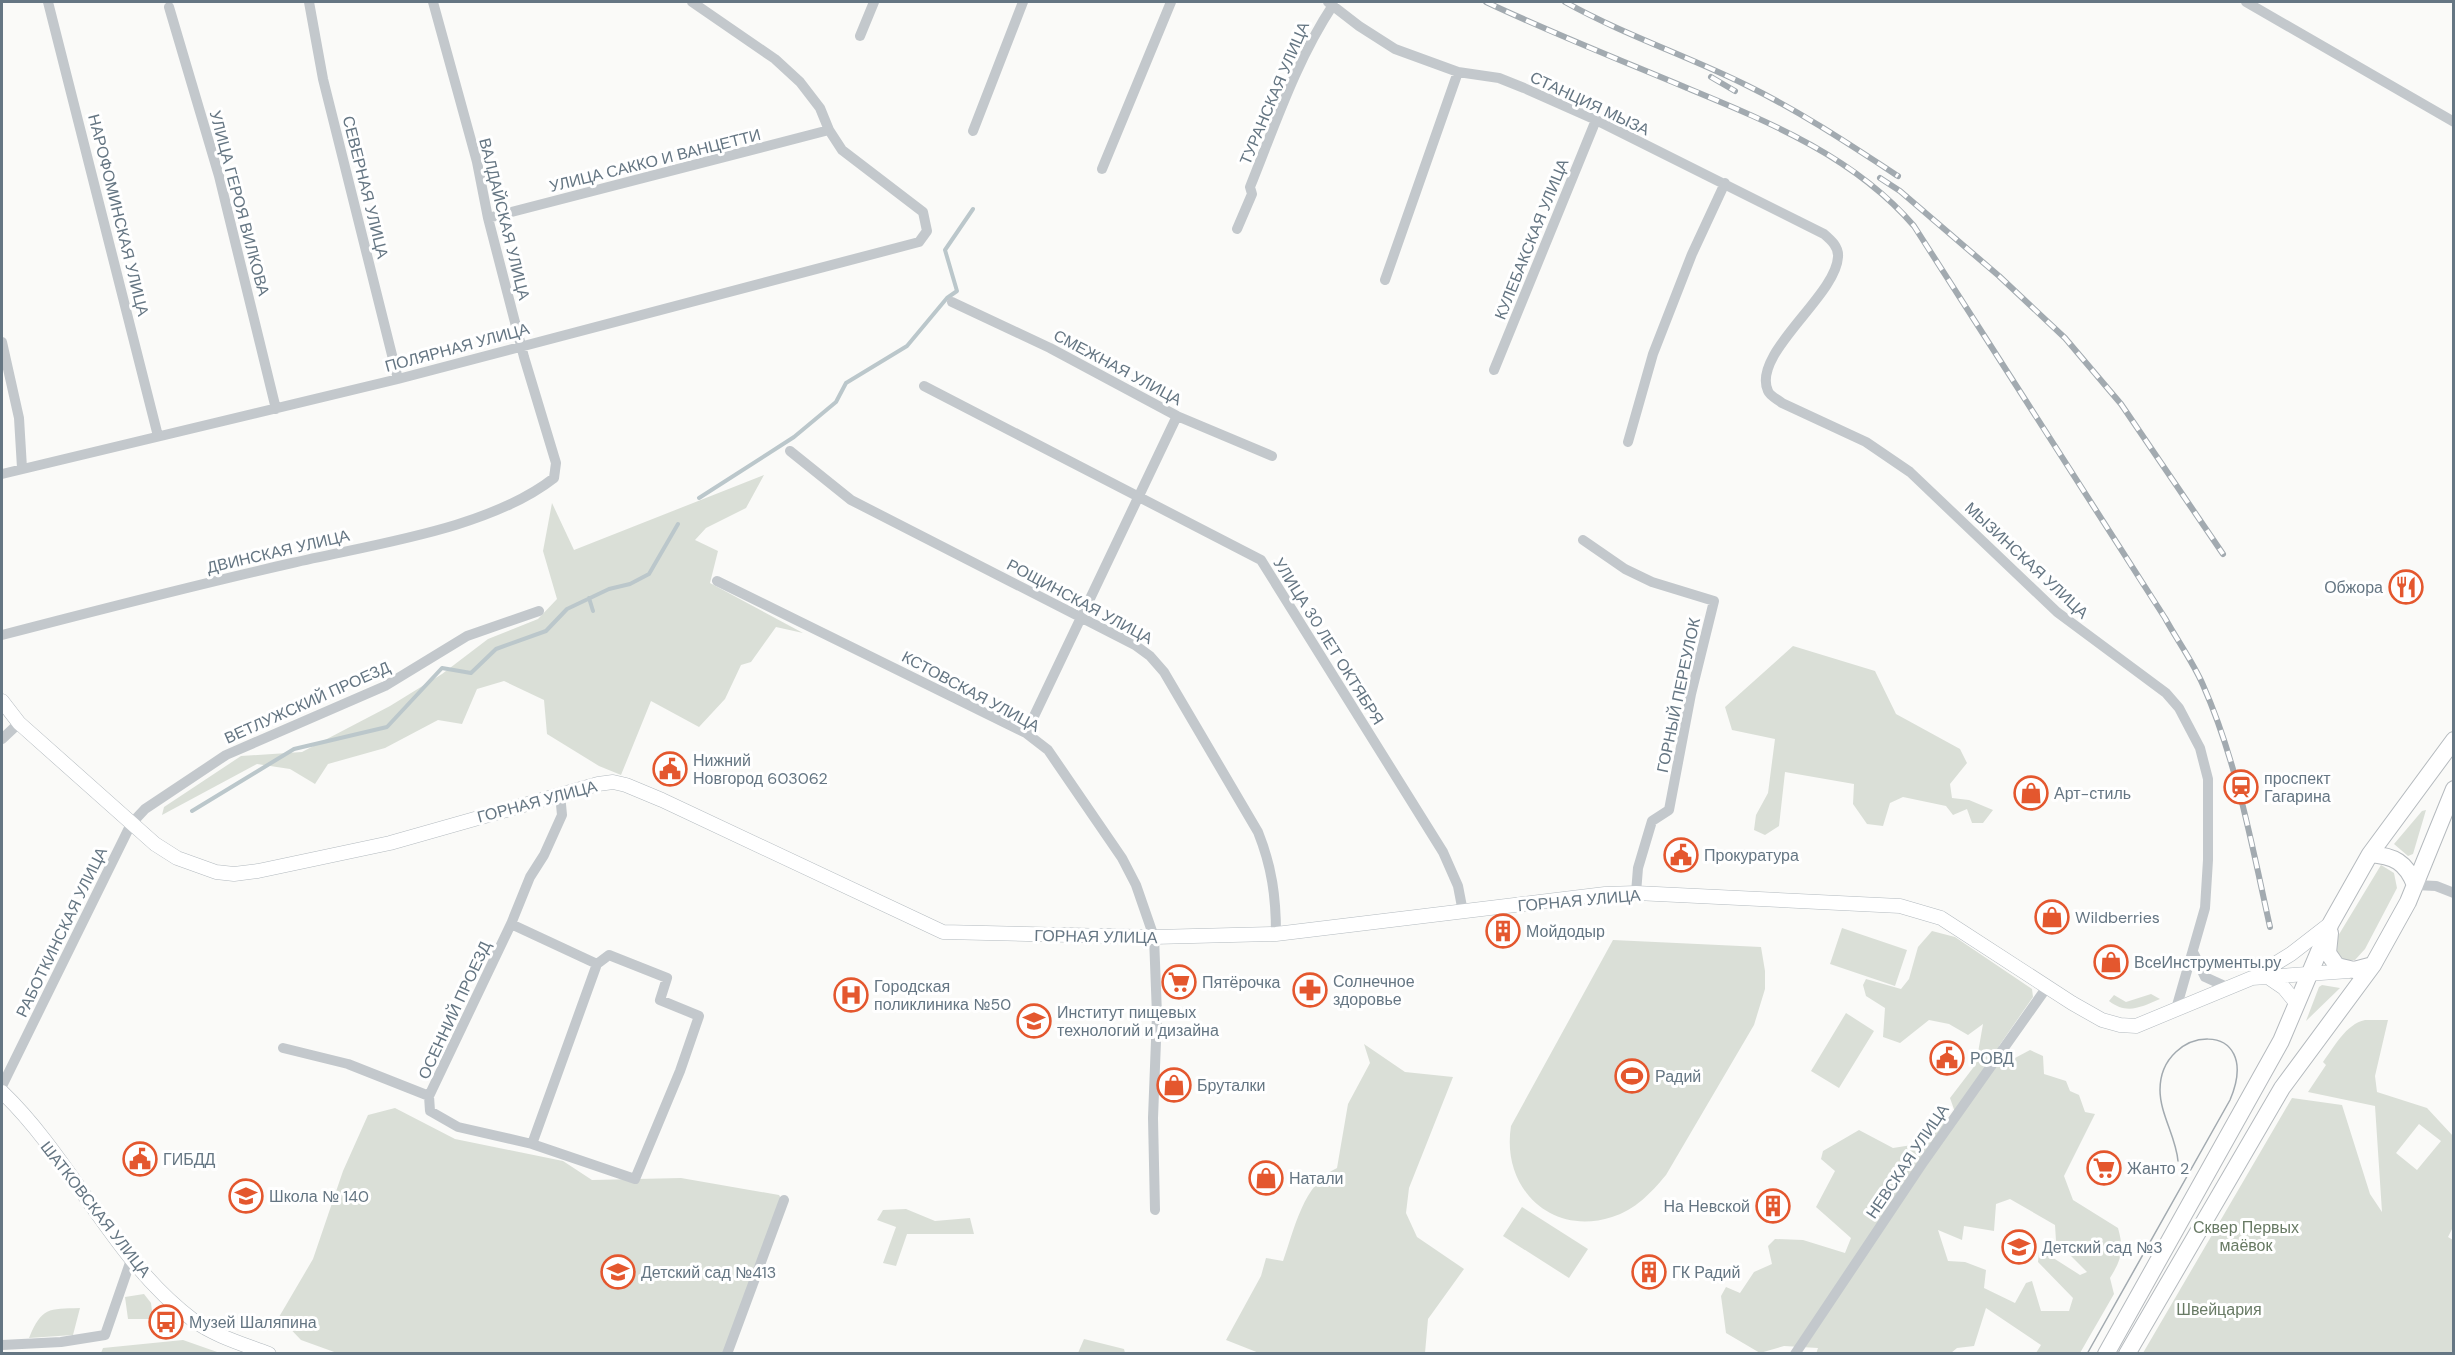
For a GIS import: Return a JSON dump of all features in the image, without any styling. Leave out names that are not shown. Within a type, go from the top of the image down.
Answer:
[{"type":"main road","name":"ГОРНАЯ УЛИЦА","points":[[2,701],[19,723],[131,824],[177,858],[216,872],[234,874],[390,843],[560,794],[613,782],[626,785],[943,932],[1154,937],[1276,934],[1605,894],[1636,893],[1840,902],[1916,909],[1941,918],[2102,1020],[2136,1026],[2227,987],[2259,976],[2354,970]]},
{"type":"main road","points":[[2106,1353],[2268,1066],[2331,923],[2370,854],[2454,740]]},
{"type":"main road","points":[[2127,1353],[2283,1089],[2373,965],[2415,885],[2454,789]]},
{"type":"main road","points":[[2370,854],[2388,856],[2402,862],[2415,885]]},
{"type":"main road","name":"ГОРНАЯ УЛИЦА","points":[[2259,976],[2331,923]]},
{"type":"main road","points":[[2331,923],[2328,945],[2330,959],[2337,966],[2354,970],[2373,965]]},
{"type":"main road","points":[[2259,976],[2284,988],[2296,1004]]},
{"type":"main road","name":"ШАТКОВСКАЯ УЛИЦА","points":[[2,1092],[21,1111],[132,1257],[170,1300],[195,1321],[226,1338],[268,1353]]},
{"type":"street","name":"НАРОФОМИНСКАЯ УЛИЦА","points":[[48,2],[158,436]]},
{"type":"street","name":"СЕВЕРНАЯ УЛИЦА","points":[[309,2],[323,79],[398,379]]},
{"type":"street","name":"ВАЛДАЙСКАЯ УЛИЦА","points":[[433,2],[477,162],[488,218],[521,345],[556,463],[554,478]]},
{"type":"street","points":[[692,2],[775,59],[800,82],[820,108],[830,130]]},
{"type":"street","points":[[860,36],[874,2]]},
{"type":"street","points":[[973,131],[1023,2]]},
{"type":"street","points":[[1102,169],[1171,2]]},
{"type":"street","points":[[2246,2],[2454,122]]},
{"type":"street","name":"СТАНЦИЯ МЫЗА","points":[[1331,3],[1395,49],[1458,72],[1499,78],[1596,120],[1824,234],[1835,245]]},
{"type":"street","name":"ТУРАНСКАЯ УЛИЦА","points":[[1237,229],[1252,194],[1250,187],[1296,73],[1331,3]]},
{"type":"street","name":"УЛИЦА ГЕРОЯ ВИЛКОВА","points":[[169,7],[216,166],[276,409]]},
{"type":"street","points":[[1385,280],[1458,72]]},
{"type":"street","name":"КУЛЕБАКСКАЯ УЛИЦА","points":[[1494,370],[1596,120]]},
{"type":"street","name":"ПОЛЯРНАЯ УЛИЦА","points":[[2,474],[398,379],[919,242],[927,231],[923,212],[842,150],[830,130]]},
{"type":"street","name":"УЛИЦА САККО И ВАНЦЕТТИ","points":[[488,218],[830,130]]},
{"type":"street","points":[[1628,442],[1653,354],[1692,254],[1725,183]]},
{"type":"street","name":"МЫЗИНСКАЯ УЛИЦА","points":[[1835,245],[1838,257],[1832,275],[1774,356],[1767,372],[1766,384],[1769,394],[1782,403],[1866,442],[1910,472],[2057,612],[2166,693],[2179,708],[2200,748],[2208,779],[2208,860],[2205,908],[2194,954],[2176,1009]]},
{"type":"street","name":"СМЕЖНАЯ УЛИЦА","points":[[952,302],[1050,348],[1177,416],[1272,456]]},
{"type":"street","points":[[2,342],[19,418],[22,468]]},
{"type":"street","name":"УЛИЦА 30 ЛЕТ ОКТЯБРЯ","points":[[924,386],[1261,560],[1443,852],[1458,886],[1463,912]]},
{"type":"street","points":[[1026,733],[1177,416]]},
{"type":"street","name":"РОЩИНСКАЯ УЛИЦА","points":[[790,451],[851,500],[1080,616],[1135,645],[1150,656],[1164,672],[1262,841],[1269,860],[1276,893],[1276,934]]},
{"type":"street","name":"ДВИНСКАЯ УЛИЦА","points":[[2,635],[202,584],[469,521],[538,490],[554,478]]},
{"type":"street","name":"ГОРНЫЙ ПЕРЕУЛОК","points":[[1583,540],[1625,569],[1652,582],[1714,601],[1691,694],[1669,810],[1652,821],[1638,868],[1636,893]]},
{"type":"street","name":"КСТОВСКАЯ УЛИЦА","points":[[717,581],[1026,733],[1048,750],[1122,858],[1136,885],[1154,937],[1157,1015],[1153,1118],[1155,1210]]},
{"type":"street","name":"ВЕТЛУЖСКИЙ ПРОЕЗД","points":[[131,824],[145,809],[226,755],[385,686],[466,636],[539,611]]},
{"type":"street","points":[[2,739],[19,723]]},
{"type":"street","name":"ОСЕННИЙ ПРОЕЗД","points":[[283,1048],[348,1064],[429,1096],[511,924],[521,896],[562,815],[560,794]]},
{"type":"street","name":"РАБОТКИНСКАЯ УЛИЦА","points":[[2,1086],[131,824]]},
{"type":"street","points":[[2415,885],[2436,886],[2454,893]]},
{"type":"street","points":[[511,924],[597,964]]},
{"type":"street","points":[[2194,954],[2205,977],[2227,987]]},
{"type":"street","points":[[429,1096],[430,1111],[458,1127],[531,1144],[635,1179],[680,1071],[699,1016],[660,1000],[668,978],[609,955],[597,964],[531,1144]]},
{"type":"street","name":"НЕВСКАЯ УЛИЦА","points":[[1795,1353],[1924,1161],[2047,987]]},
{"type":"street","points":[[727,1353],[784,1200]]},
{"type":"street","points":[[2,1345],[61,1342],[105,1335],[132,1257]]},
{"type":"green space","points":[[764,475],[746,508],[706,528],[695,540],[718,551],[710,583],[803,633],[776,627],[751,662],[741,665],[725,699],[699,727],[651,701],[621,775],[599,766],[547,734],[544,700],[504,681],[477,689],[462,724],[438,720],[385,748],[328,764],[315,784],[290,769],[257,764],[162,815],[164,807],[241,756],[302,752],[390,706],[442,674],[488,639],[538,619],[557,599],[543,551],[552,503],[574,550]]},
{"type":"green space","points":[[1793,646],[1875,671],[1896,714],[1960,749],[1967,763],[1950,784],[1952,798],[1969,800],[1993,810],[1983,823],[1972,823],[1967,809],[1953,815],[1946,806],[1903,797],[1890,803],[1883,826],[1867,824],[1853,804],[1854,784],[1785,772],[1779,826],[1765,835],[1754,830],[1756,815],[1768,793],[1775,739],[1732,730],[1725,707]]},
{"type":"green space","points":[[2426,810],[2413,854],[2408,856],[2394,844],[2422,811]]},
{"type":"green space","points":[[2381,865],[2394,873],[2397,888],[2365,949],[2355,960],[2344,960],[2337,952],[2338,936]]},
{"type":"green space","points":[[1842,928],[1907,950],[1895,986],[1830,964]]},
{"type":"green space","points":[[1932,931],[1955,937],[2032,989],[2033,997],[1999,1046],[2015,1058],[2030,1050],[2043,1056],[2044,1074],[2066,1081],[2070,1091],[2079,1095],[2085,1112],[2095,1114],[2064,1176],[2073,1200],[2118,1228],[2121,1248],[2117,1265],[2110,1278],[2114,1294],[2080,1353],[2036,1353],[2041,1345],[1986,1308],[1974,1346],[1957,1348],[1951,1353],[1816,1354],[1818,1348],[1784,1346],[1760,1353],[1726,1333],[1721,1296],[1726,1287],[1740,1293],[1754,1272],[1772,1264],[1768,1246],[1775,1239],[1803,1240],[1845,1253],[1851,1238],[1816,1207],[1835,1171],[1821,1159],[1823,1151],[1859,1130],[1893,1148],[1931,1142],[1935,1135],[1923,1128],[1930,1119],[1937,1115],[1943,1123],[1957,1118],[1950,1098],[1976,1064],[1983,1024],[1968,1035],[1949,1024],[1929,1020],[1900,1043],[1883,1037],[1885,1008],[1866,996],[1863,985],[1866,979],[1901,989],[1909,979],[1918,947]],"holes":[[[2010,1199],[2055,1225],[2056,1241],[2087,1272],[2080,1275],[2047,1254],[2039,1252],[2038,1262],[2073,1298],[2069,1311],[2041,1311],[2032,1281],[2026,1283],[2015,1303],[1984,1288],[1986,1270],[1965,1262],[1948,1261],[1938,1230],[1962,1240],[1964,1226],[1994,1231],[1996,1204]]]},
{"type":"green space","name":"Радий","points":[[1613,940],[1761,947],[1765,989],[1754,1025],[1666,1175],[1642,1200],[1620,1214],[1590,1221],[1569,1220],[1551,1213],[1535,1202],[1522,1187],[1514,1169],[1510,1149],[1511,1126]]},
{"type":"green space","points":[[2322,985],[2340,988],[2306,1021],[2319,987]]},
{"type":"green space","points":[[2151,994],[2160,999],[2147,1005],[2128,1009],[2109,1001],[2114,995],[2126,1002]]},
{"type":"green space","points":[[1846,1013],[1874,1031],[1839,1088],[1811,1071]]},
{"type":"green space","points":[[2388,1020],[2375,1076],[2377,1092],[2427,1108],[2453,1136],[2453,1227],[2448,1237],[2453,1240],[2453,1353],[2143,1353],[2292,1098],[2342,1105],[2370,1194],[2382,1212],[2375,1106],[2308,1092],[2326,1065],[2323,1062],[2336,1043],[2358,1022]],"holes":[[[2419,1124],[2441,1141],[2417,1170],[2396,1153]]]},
{"type":"green space","points":[[1364,1044],[1405,1072],[1453,1077],[1409,1188],[1406,1213],[1417,1237],[1464,1269],[1428,1319],[1425,1353],[1259,1353],[1226,1340],[1261,1276],[1266,1258],[1283,1261],[1296,1221],[1308,1196],[1325,1175],[1337,1168],[1348,1104],[1370,1063]]},
{"type":"green space","points":[[395,1108],[455,1139],[563,1161],[592,1180],[681,1178],[779,1195],[785,1205],[731,1353],[337,1353],[301,1340],[279,1317],[313,1259],[343,1171],[368,1115]]},
{"type":"green space","points":[[1522,1207],[1588,1249],[1569,1278],[1503,1236]]},
{"type":"green space","points":[[906,1209],[935,1221],[970,1218],[974,1234],[907,1234],[896,1266],[883,1263],[896,1227],[877,1220],[883,1210]]},
{"type":"green space","points":[[144,1294],[151,1303],[153,1319],[128,1319],[125,1297]]},
{"type":"green space","points":[[80,1308],[73,1335],[29,1338],[38,1320],[47,1312]]},
{"type":"green space","points":[[1084,1339],[1124,1349],[1125,1353],[1078,1353]]},
{"type":"green space","points":[[183,1340],[220,1353],[101,1353],[103,1348]]},
{"type":"waterway","points":[[699,498],[794,437],[836,402],[846,383],[907,346],[947,298],[957,291],[945,250],[973,209]]},
{"type":"waterway","points":[[192,811],[294,749],[387,727],[442,668],[471,673],[496,649],[546,631],[567,609],[609,589],[630,584],[649,574],[678,524]]},
{"type":"waterway","points":[[589,598],[593,611]]},
{"type":"tram line","points":[[2087,1354],[2230,1100],[2237,1073],[2234,1054],[2223,1043],[2208,1039],[2191,1042],[2176,1052],[2164,1068],[2160,1090],[2161,1099],[2178,1161]]},
{"type":"railway","points":[[1486,2],[1779,128],[1838,161],[1865,180],[1914,226],[2165,618],[2199,676],[2215,714],[2234,774],[2270,927]]},
{"type":"railway","points":[[1565,2],[1610,25],[1768,96],[1898,176]]},
{"type":"railway","points":[[1711,77],[1735,91]]},
{"type":"railway","points":[[1880,178],[1900,191],[1999,276],[2065,338],[2121,404],[2223,554]]},
{"type":"place","name":"Обжора","points":[[2406,587]]},
{"type":"place","name":"Нижний Новгород 603062","points":[[670,769]]},
{"type":"place","name":"проспект Гагарина","points":[[2241,787]]},
{"type":"place","name":"Арт-стиль","points":[[2031,793]]},
{"type":"place","name":"Прокуратура","points":[[1681,855]]},
{"type":"place","name":"Wildberries","points":[[2052,917]]},
{"type":"place","name":"Мойдодыр","points":[[1503,931]]},
{"type":"place","name":"ВсеИнструменты.ру","points":[[2111,962]]},
{"type":"place","name":"Пятёрочка","points":[[1179,982]]},
{"type":"place","name":"Солнечное здоровье","points":[[1310,990]]},
{"type":"place","name":"Городская поликлиника №50","points":[[851,995]]},
{"type":"place","name":"Институт пищевых технологий и дизайна","points":[[1034,1021]]},
{"type":"place","name":"РОВД","points":[[1947,1058]]},
{"type":"place","name":"Радий","points":[[1632,1076]]},
{"type":"place","name":"Бруталки","points":[[1174,1085]]},
{"type":"place","name":"ГИБДД","points":[[140,1159]]},
{"type":"place","name":"Жанто 2","points":[[2104,1168]]},
{"type":"place","name":"Натали","points":[[1266,1178]]},
{"type":"place","name":"Школа № 140","points":[[246,1196]]},
{"type":"place","name":"На Невской","points":[[1773,1206]]},
{"type":"place","name":"Детский сад №3","points":[[2019,1247]]},
{"type":"place","name":"Детский сад №413","points":[[618,1272]]},
{"type":"place","name":"ГК Радий","points":[[1649,1272]]},
{"type":"place","name":"Музей Шаляпина","points":[[166,1322]]},
{"type":"park label","name":"Сквер Первых маёвок","points":[[2246,1236]]},
{"type":"park label","name":"Швейцария","points":[[2219,1309]]}]
